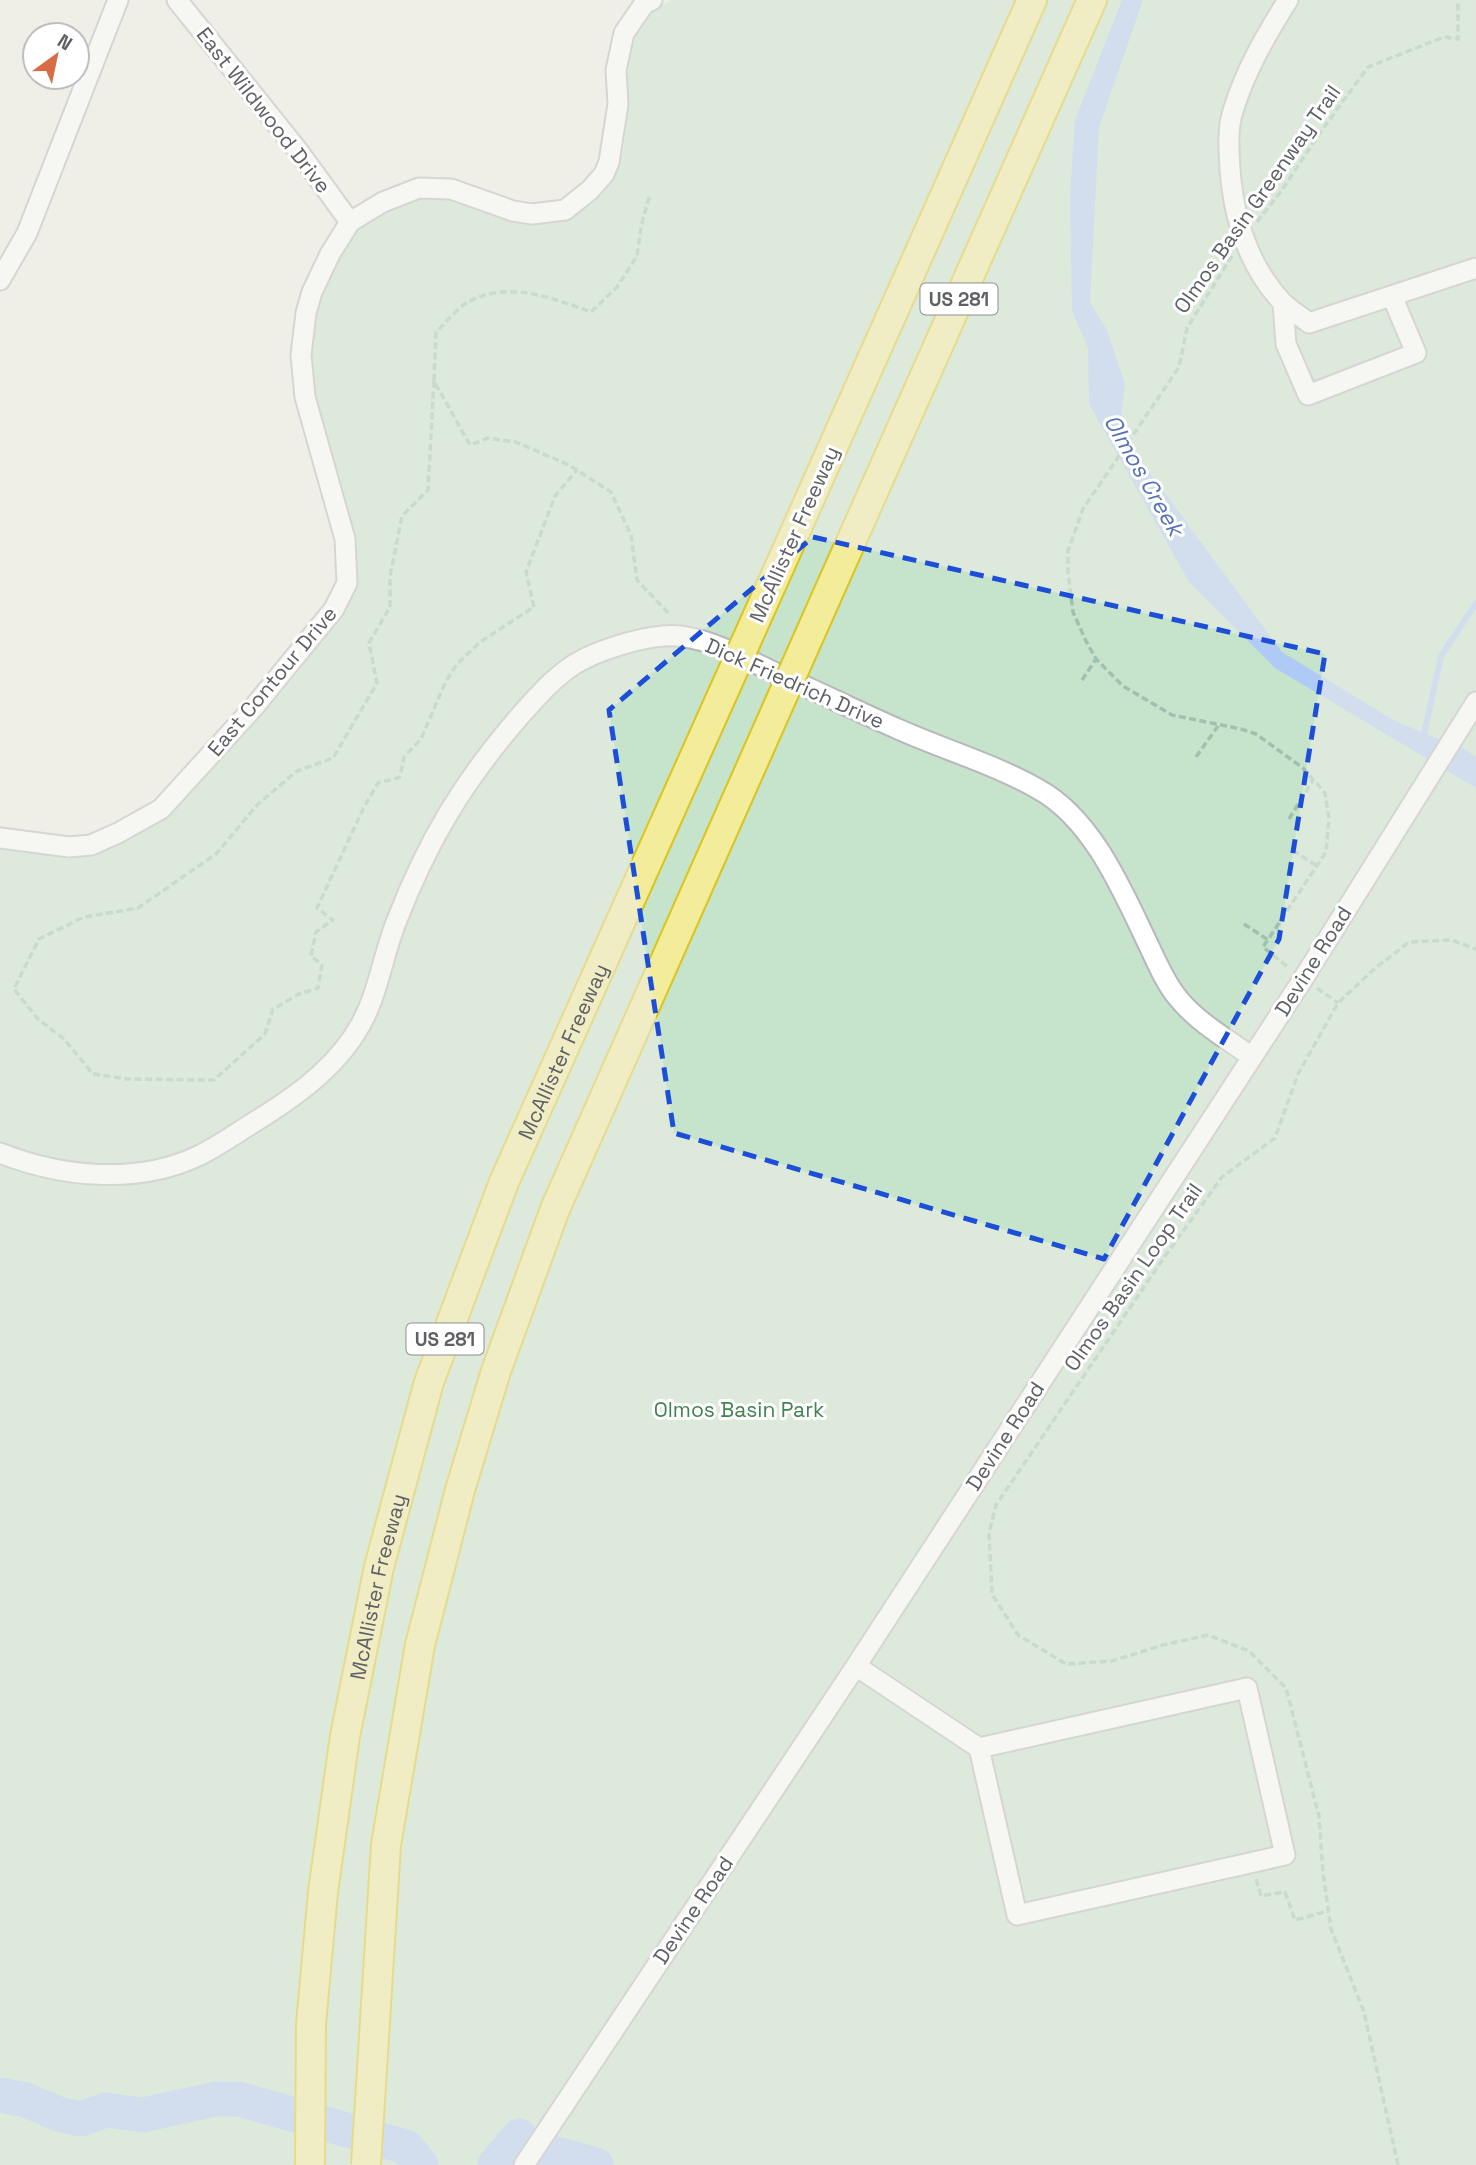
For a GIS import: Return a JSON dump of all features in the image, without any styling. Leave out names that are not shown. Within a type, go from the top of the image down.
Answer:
[{"type":"highway","name":"McAllister Freeway","points":[[310,2165],[310,2024],[323,1892],[345,1736],[379,1567],[429,1382],[504,1182],[1032,0]]},
{"type":"highway","name":"US 281","points":[[366,2165],[386,1845],[420,1645],[464,1477],[496,1371],[555,1209],[1092,0]]},
{"type":"street","points":[[0,280],[27,233],[118,0]]},
{"type":"street","name":"East Wildwood Drive","points":[[177,0],[299,152],[350,222]]},
{"type":"street","name":"East Contour Drive","points":[[0,838],[69,847],[91,845],[118,834],[161,809],[254,706],[334,609],[347,583],[345,539],[305,397],[301,355],[304,323],[312,292],[330,254],[350,222],[383,201],[419,188],[451,189],[513,211],[532,214],[565,210],[590,190],[609,162],[618,104],[616,70],[624,33],[644,4],[652,0]]},
{"type":"street","points":[[1288,0],[1255,55],[1232,114],[1229,150],[1231,187],[1237,220],[1250,258],[1283,303],[1309,323],[1476,268]]},
{"type":"street","points":[[1283,303],[1286,344],[1308,395],[1416,353],[1392,296]]},
{"type":"street","name":"Dick Friedrich Drive","points":[[0,1153],[23,1162],[88,1175],[138,1172],[168,1166],[197,1157],[275,1109],[316,1079],[342,1053],[360,1027],[374,998],[395,924],[424,854],[482,760],[530,705],[561,674],[580,661],[618,646],[665,635],[707,641],[902,731],[1001,770],[1053,798],[1080,822],[1089,835],[1178,998],[1215,1031],[1251,1056]]},
{"type":"street","name":"Devine Road","points":[[524,2165],[856,1666],[1303,979],[1476,702]]},
{"type":"street","points":[[856,1666],[979,1748],[1017,1915],[1285,1855],[1247,1688],[979,1748]]},
{"type":"path","name":"Olmos Basin Greenway Trail","points":[[1268,940],[1326,852],[1329,819],[1325,793],[1303,768],[1256,734],[1172,715],[1123,686],[1096,659],[1073,612],[1068,551],[1083,509],[1179,367],[1187,328],[1222,269],[1282,190],[1368,67],[1444,37],[1458,39],[1458,0]]},
{"type":"path","points":[[577,470],[555,496],[526,572],[534,607],[480,642],[457,664],[444,683],[421,739],[404,757],[400,777],[378,783],[364,807],[317,908],[333,920],[316,932],[312,956],[322,965],[318,988],[299,994],[274,1009],[265,1034],[214,1080],[128,1080],[93,1074],[64,1039],[38,1019],[14,989],[39,939],[84,917],[138,908],[216,854],[258,804],[297,771],[333,758],[377,683],[369,643],[390,607],[390,576],[402,516],[428,491],[436,332],[467,303],[493,293],[532,292],[591,312],[617,287],[637,256],[649,197]]},
{"type":"path","points":[[434,381],[470,445],[488,438],[516,442],[577,470],[611,492],[631,535],[637,580],[676,620]]},
{"type":"path","points":[[1082,680],[1096,659]]},
{"type":"path","points":[[1196,757],[1218,726]]},
{"type":"path","points":[[1289,819],[1313,779]]},
{"type":"path","points":[[1293,850],[1318,867]]},
{"type":"path","points":[[1244,924],[1268,940],[1263,947],[1303,979]]},
{"type":"path","name":"Olmos Basin Loop Trail","points":[[1398,2165],[1364,2012],[1331,1930],[1320,1816],[1286,1688],[1249,1651],[1208,1635],[1163,1645],[1112,1661],[1066,1664],[1018,1635],[992,1594],[989,1533],[996,1505],[1222,1177],[1275,1138],[1298,1073],[1338,1003],[1373,970],[1409,942],[1451,940],[1476,949]]},
{"type":"path","points":[[1252,1862],[1261,1896],[1285,1892],[1296,1920],[1328,1911]]},
{"type":"highlighted area","points":[[813,537],[1325,654],[1279,939],[1104,1259],[674,1133],[609,710]]},
{"type":"green space","name":"Olmos Basin Park","points":[[671,0],[1476,0],[1476,2165],[0,2165],[0,848],[69,859],[97,855],[178,805],[291,681],[342,612],[358,576],[351,532],[323,428],[311,369],[309,335],[324,277],[356,229],[367,219],[420,195],[456,198],[530,218],[571,218],[600,196],[614,176],[623,152],[628,106],[627,75],[633,39],[649,12]]},
{"type":"water","name":"Olmos Creek","points":[[1122,0],[1143,0],[1099,127],[1090,302],[1107,330],[1125,384],[1121,417],[1141,461],[1282,652],[1395,721],[1466,750],[1476,757],[1476,788],[1275,668],[1189,582],[1089,404],[1088,348],[1072,311],[1070,197],[1075,120]]},
{"type":"waterway","points":[[1423,739],[1441,656],[1476,603]]},
{"type":"waterway","points":[[0,2095],[26,2100],[61,2115],[81,2119],[106,2110],[143,2115],[216,2099],[239,2099],[406,2147],[421,2165]]},
{"type":"waterway","points":[[495,2165],[519,2136]]},
{"type":"waterway","points":[[548,2152],[596,2165]]}]
